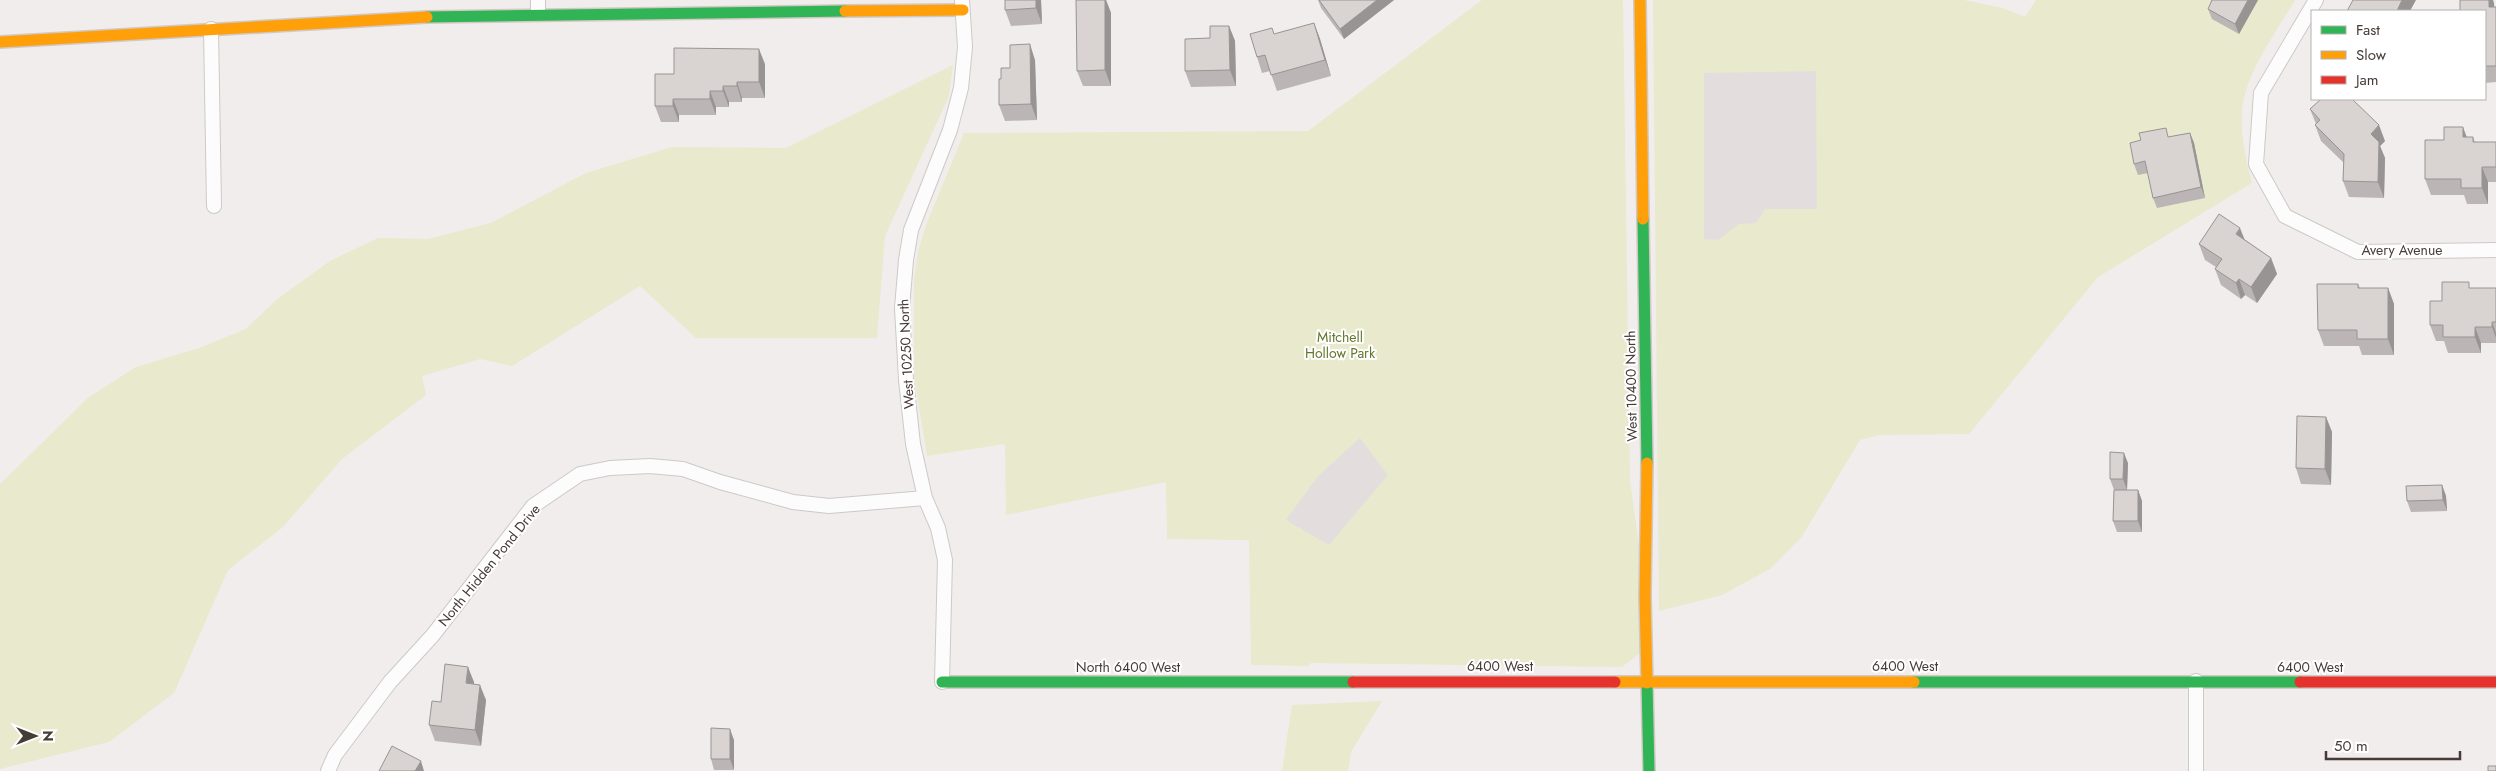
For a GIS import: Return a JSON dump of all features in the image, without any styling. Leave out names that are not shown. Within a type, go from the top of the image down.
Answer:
[{"type":"street","name":"West 10400 North","points":[[1640,0],[1648,514],[1645,596],[1648,771]]},
{"type":"street","name":"Avery Avenue","points":[[2316,0],[2261,93],[2256,164],[2285,216],[2358,252],[2496,250]]},
{"type":"street","points":[[0,42],[388,18],[538,6],[962,5]]},
{"type":"street","name":"West 10250 North","points":[[942,682],[944,560],[938,528],[926,498],[913,444],[906,380],[902,308],[906,260],[915,220],[956,109],[964,66],[962,5]]},
{"type":"street","points":[[211,29],[214,206]]},
{"type":"street","name":"North Hidden Pond Drive","points":[[328,771],[335,755],[390,682],[433,635],[533,506],[580,474],[610,468],[650,466],[684,469],[720,482],[793,502],[829,506],[926,498]]},
{"type":"street","name":"6400 West","points":[[1314,681],[2496,682]]},
{"type":"street","name":"North 6400 West","points":[[942,682],[1314,681]]},
{"type":"street","points":[[2196,681],[2196,771]]},
{"type":"green space","name":"Mitchell Hollow Park","points":[[1482,0],[1623,0],[1630,480],[1639,546],[1640,653],[1622,667],[1311,663],[1308,666],[1251,665],[1249,540],[1167,539],[1166,482],[1006,515],[1005,444],[927,456],[914,376],[914,279],[918,252],[926,225],[964,133],[1308,131]]},
{"type":"green space","points":[[1653,0],[1964,0],[2003,8],[2025,17],[2036,0],[2295,0],[2263,53],[2249,81],[2245,96],[2242,111],[2242,129],[2252,183],[2098,277],[1969,434],[1879,435],[1860,440],[1801,538],[1770,569],[1722,595],[1659,611]]},
{"type":"green space","points":[[953,65],[949,96],[885,236],[877,338],[696,338],[640,286],[512,366],[480,359],[422,376],[426,395],[342,459],[283,527],[228,570],[174,693],[109,742],[0,769],[0,484],[89,397],[136,367],[199,348],[246,329],[276,300],[330,261],[378,238],[428,239],[491,223],[586,173],[672,147],[786,148]]},
{"type":"green space","points":[[1382,701],[1351,752],[1348,771],[1282,771],[1292,705]]},
{"type":"shaded area","points":[[1816,71],[1817,209],[1765,209],[1756,223],[1739,224],[1718,240],[1704,239],[1704,73]]},
{"type":"shaded area","points":[[1360,438],[1388,475],[1329,545],[1286,520],[1318,476]]},
{"type":"building","points":[[1005,0],[1036,0],[1036,8],[1005,10]]},
{"type":"building","points":[[1076,0],[1105,0],[1105,70],[1077,71]]},
{"type":"building","points":[[1319,0],[1377,0],[1340,29]]},
{"type":"building","points":[[2212,0],[2248,0],[2235,24],[2208,9]]},
{"type":"building","points":[[2353,0],[2402,0],[2397,10],[2348,10]]},
{"type":"building","points":[[2460,0],[2489,0],[2489,7],[2496,7],[2496,66],[2486,66],[2486,10],[2460,10]]},
{"type":"building","points":[[1314,23],[1325,60],[1271,75],[1265,55],[1257,57],[1250,34],[1272,28],[1274,34]]},
{"type":"building","points":[[1210,26],[1229,26],[1230,70],[1185,71],[1185,39],[1210,38]]},
{"type":"building","points":[[1030,44],[1031,104],[999,105],[1001,68],[1010,68],[1010,45]]},
{"type":"building","points":[[674,48],[759,49],[759,82],[737,82],[737,86],[723,86],[723,91],[710,91],[710,99],[673,99],[673,106],[655,106],[655,74],[674,74]]},
{"type":"building","points":[[2320,100],[2353,100],[2379,125],[2371,134],[2379,142],[2378,182],[2343,181],[2344,154],[2315,125],[2320,120],[2310,109]]},
{"type":"building","points":[[2444,127],[2463,127],[2463,137],[2473,137],[2473,142],[2496,142],[2496,167],[2482,167],[2482,188],[2461,188],[2461,179],[2425,179],[2425,140],[2444,140]]},
{"type":"building","points":[[2166,128],[2168,137],[2190,133],[2201,187],[2153,198],[2145,161],[2134,164],[2130,143],[2141,140],[2139,133]]},
{"type":"building","points":[[2219,214],[2240,228],[2236,234],[2271,258],[2251,287],[2239,279],[2236,283],[2215,269],[2222,259],[2199,244]]},
{"type":"building","points":[[2442,282],[2469,282],[2469,288],[2496,288],[2496,322],[2492,322],[2492,327],[2475,327],[2475,337],[2443,337],[2443,325],[2430,325],[2430,301],[2442,301]]},
{"type":"building","points":[[2317,284],[2358,284],[2358,288],[2388,288],[2388,339],[2357,339],[2357,330],[2318,330]]},
{"type":"building","points":[[2297,416],[2326,417],[2325,469],[2296,468]]},
{"type":"building","points":[[2110,452],[2124,453],[2123,479],[2110,479]]},
{"type":"building","points":[[2442,485],[2443,500],[2407,501],[2406,486]]},
{"type":"building","points":[[2114,490],[2138,490],[2138,521],[2113,521]]},
{"type":"building","points":[[445,664],[468,667],[466,683],[480,685],[475,730],[429,725],[432,701],[441,702]]},
{"type":"building","points":[[711,728],[730,729],[730,759],[711,759]]},
{"type":"building","points":[[392,746],[421,761],[415,771],[379,771]]},
{"type":"building","points":[[2488,766],[2496,766],[2496,771],[2488,771]]},
{"type":"traffic: fast","points":[[427,17],[845,11]]},
{"type":"traffic: fast","points":[[1643,219],[1647,463]]},
{"type":"traffic: fast","points":[[942,682],[1353,682]]},
{"type":"traffic: fast","points":[[1914,682],[2300,682]]},
{"type":"traffic: fast","points":[[1647,683],[1649,771]]},
{"type":"traffic: slow","points":[[1640,0],[1643,219]]},
{"type":"traffic: slow","points":[[845,11],[963,10]]},
{"type":"traffic: slow","points":[[0,42],[427,17]]},
{"type":"traffic: slow","points":[[1647,463],[1645,597],[1647,683]]},
{"type":"traffic: slow","points":[[1615,682],[1914,682]]},
{"type":"traffic: jam","points":[[1353,682],[1615,682]]},
{"type":"traffic: jam","points":[[2300,682],[2496,682]]}]
